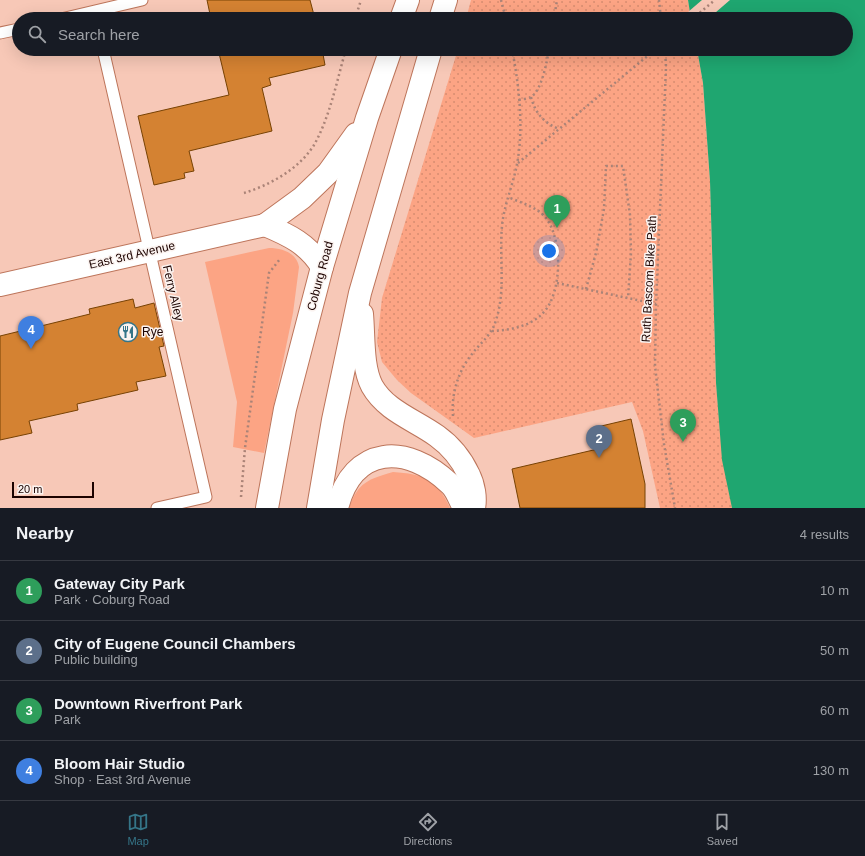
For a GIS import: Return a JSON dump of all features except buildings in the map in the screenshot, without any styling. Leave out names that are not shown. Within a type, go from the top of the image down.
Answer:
[{"type":"main road","points":[[404,12],[408,0]]},
{"type":"main road","points":[[442,12],[446,0]]},
{"type":"main road","name":"Coburg Road","points":[[267,508],[285,409],[322,267],[366,118],[388,56]]},
{"type":"main road","points":[[318,508],[333,420],[360,293],[429,56]]},
{"type":"main road","points":[[265,225],[302,198],[328,173],[366,118]]},
{"type":"main road","points":[[265,225],[296,238],[314,255],[322,267]]},
{"type":"main road","name":"East 3rd Avenue","points":[[0,286],[265,225]]},
{"type":"main road","points":[[360,293],[366,370],[373,388],[393,409],[437,436],[456,454],[472,482],[475,502],[474,508]]},
{"type":"main road","points":[[337,508],[340,495],[348,480],[359,466],[375,458],[394,456],[423,464],[451,485],[464,508]]},
{"type":"lane","points":[[105,12],[142,0]]},
{"type":"lane","points":[[0,33],[12,30]]},
{"type":"lane","name":"Ferry Alley","points":[[105,56],[206,497],[157,508]]},
{"type":"path","points":[[357,12],[361,0]]},
{"type":"path","points":[[501,0],[504,12]]},
{"type":"path","points":[[555,12],[557,0]]},
{"type":"path","points":[[659,0],[660,12]]},
{"type":"path","points":[[700,12],[715,0]]},
{"type":"path","points":[[244,193],[259,188],[278,178],[304,158],[313,145],[328,108],[344,56]]},
{"type":"path","points":[[454,419],[453,404],[461,371],[471,354],[492,331],[501,303],[502,226],[508,197],[518,163],[520,132],[513,56]]},
{"type":"path","points":[[518,100],[531,97],[538,90],[548,56]]},
{"type":"path","points":[[518,163],[648,56]]},
{"type":"path","name":"Ruth Bascom Bike Path","points":[[665,56],[666,67],[663,185],[655,339],[657,389],[664,444],[675,508]]},
{"type":"path","points":[[531,97],[540,117],[552,126],[559,129]]},
{"type":"path","points":[[586,289],[596,253],[604,209],[606,166],[623,166],[630,214],[631,254],[628,298]]},
{"type":"path","points":[[492,331],[508,330],[526,324],[543,314],[553,298],[557,283],[557,247],[551,227],[542,214],[528,204],[508,197]]},
{"type":"path","points":[[241,500],[245,448],[269,273],[281,258]]},
{"type":"path","points":[[557,283],[656,304]]},
{"type":"shaded area","points":[[471,0],[688,0],[690,12],[468,12]]},
{"type":"shaded area","points":[[688,0],[865,0],[865,508],[732,508],[722,460],[716,383],[710,181],[703,83],[698,56],[853,56],[853,12],[690,12]]},
{"type":"shaded area","points":[[456,56],[698,56],[703,83],[710,181],[716,383],[722,452],[733,508],[660,508],[643,431],[632,402],[474,438],[411,393],[397,380],[382,362],[377,342],[382,298]]},
{"type":"shaded area","points":[[269,248],[288,252],[298,262],[299,267],[293,313],[264,453],[233,447],[237,402],[205,262]]},
{"type":"shaded area","points":[[393,472],[413,474],[428,480],[440,490],[450,508],[349,508],[356,492],[365,483]]},
{"type":"pier","points":[[702,0],[730,0],[716,12],[688,12]]},
{"type":"place","name":"Gateway City Park","points":[[557,228]]},
{"type":"place","name":"Rye","points":[[128,332]]},
{"type":"place","name":"Bloom Hair Studio","points":[[31,349]]},
{"type":"place","name":"Downtown Riverfront Park","points":[[683,442]]},
{"type":"place","name":"City of Eugene Council Chambers","points":[[599,458]]}]
